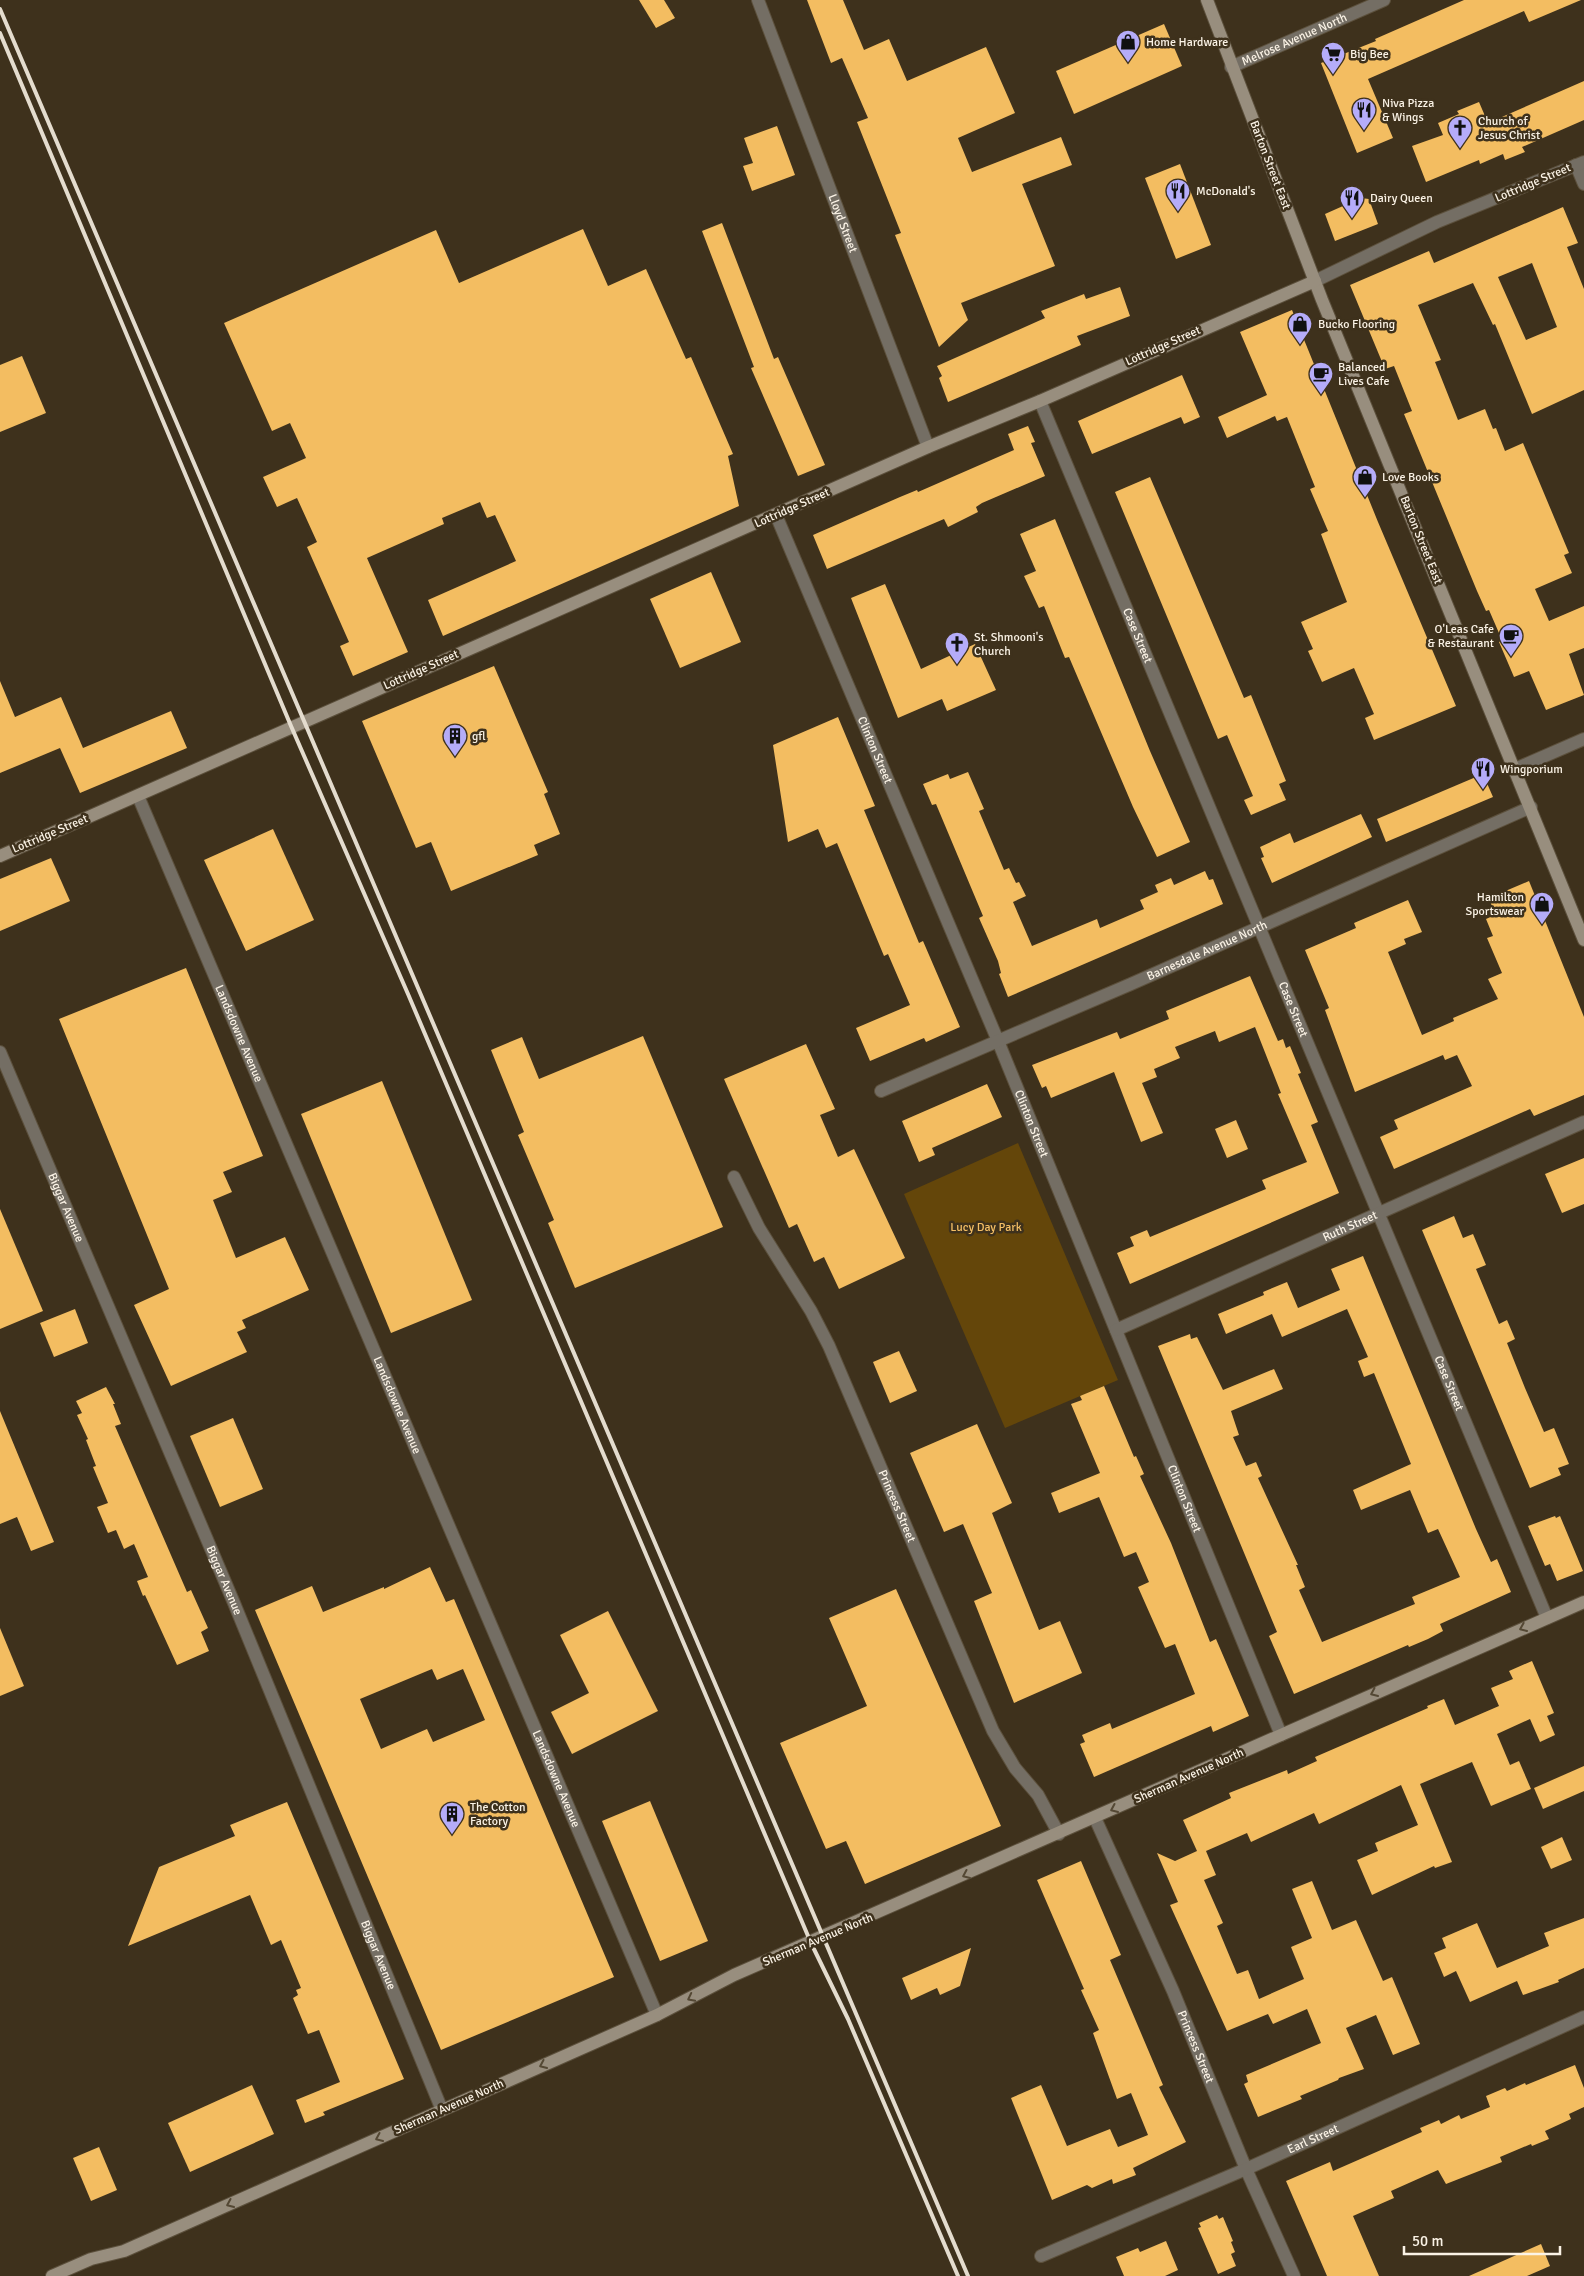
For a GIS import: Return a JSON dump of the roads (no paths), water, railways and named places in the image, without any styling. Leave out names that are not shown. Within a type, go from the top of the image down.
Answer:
[{"type":"main road","name":"Barton Street East","points":[[1207,0],[1231,67],[1315,281],[1584,940]]},
{"type":"main road","name":"Lottridge Street","points":[[0,856],[138,796],[291,726],[928,447],[1040,401],[1315,281]]},
{"type":"main road","name":"Sherman Avenue North","points":[[52,2276],[90,2259],[124,2251],[657,2015],[734,1975],[1584,1602]]},
{"type":"street","name":"Lloyd Street","points":[[758,0],[928,447]]},
{"type":"street","name":"Melrose Avenue North","points":[[1231,67],[1384,0]]},
{"type":"street","name":"Lottridge Street","points":[[1315,281],[1438,222],[1580,163]]},
{"type":"street","points":[[1580,163],[1584,184]]},
{"type":"street","name":"Case Street","points":[[1040,401],[1547,1618]]},
{"type":"street","name":"Clinton Street","points":[[776,515],[998,1041],[1281,1735]]},
{"type":"street","points":[[1515,769],[1584,739]]},
{"type":"street","name":"Landsdowne Avenue","points":[[138,796],[657,2015]]},
{"type":"street","name":"Barnesdale Avenue North","points":[[881,1091],[1531,807]]},
{"type":"street","name":"Biggar Avenue","points":[[0,1052],[238,1612],[442,2110]]},
{"type":"street","name":"Ruth Street","points":[[1116,1330],[1584,1122]]},
{"type":"street","name":"Princess Street","points":[[734,1177],[759,1228],[811,1311],[829,1346],[993,1731],[1015,1768],[1038,1795],[1059,1834]]},
{"type":"street","name":"Princess Street","points":[[1095,1818],[1173,1991],[1246,2169],[1294,2276]]},
{"type":"street","name":"Earl Street","points":[[1041,2256],[1246,2169],[1584,2017]]},
{"type":"railway","points":[[0,9],[968,2276]]},
{"type":"railway","points":[[0,33],[291,726],[408,994],[811,1943],[848,2019],[958,2276]]},
{"type":"place","name":"Home Hardware","points":[[1128,63]]},
{"type":"place","name":"Big Bee","points":[[1333,75]]},
{"type":"place","name":"Niva Pizza & Wings","points":[[1364,131]]},
{"type":"place","name":"Church of Jesus Christ","points":[[1460,149]]},
{"type":"place","name":"McDonald's","points":[[1178,212]]},
{"type":"place","name":"Dairy Queen","points":[[1352,219]]},
{"type":"place","name":"Bucko Flooring","points":[[1300,345]]},
{"type":"place","name":"Balanced Lives Cafe","points":[[1321,395]]},
{"type":"place","name":"Love Books","points":[[1365,498]]},
{"type":"place","name":"O'Leas Cafe & Restaurant","points":[[1511,657]]},
{"type":"place","name":"St. Shmooni's Church","points":[[957,665]]},
{"type":"place","name":"gfl","points":[[455,757]]},
{"type":"place","name":"Wingporium","points":[[1483,790]]},
{"type":"place","name":"Hamilton Sportswear","points":[[1542,925]]},
{"type":"place","name":"The Cotton Factory","points":[[452,1835]]},
{"type":"park label","name":"Lucy Day Park","points":[[986,1227]]}]
